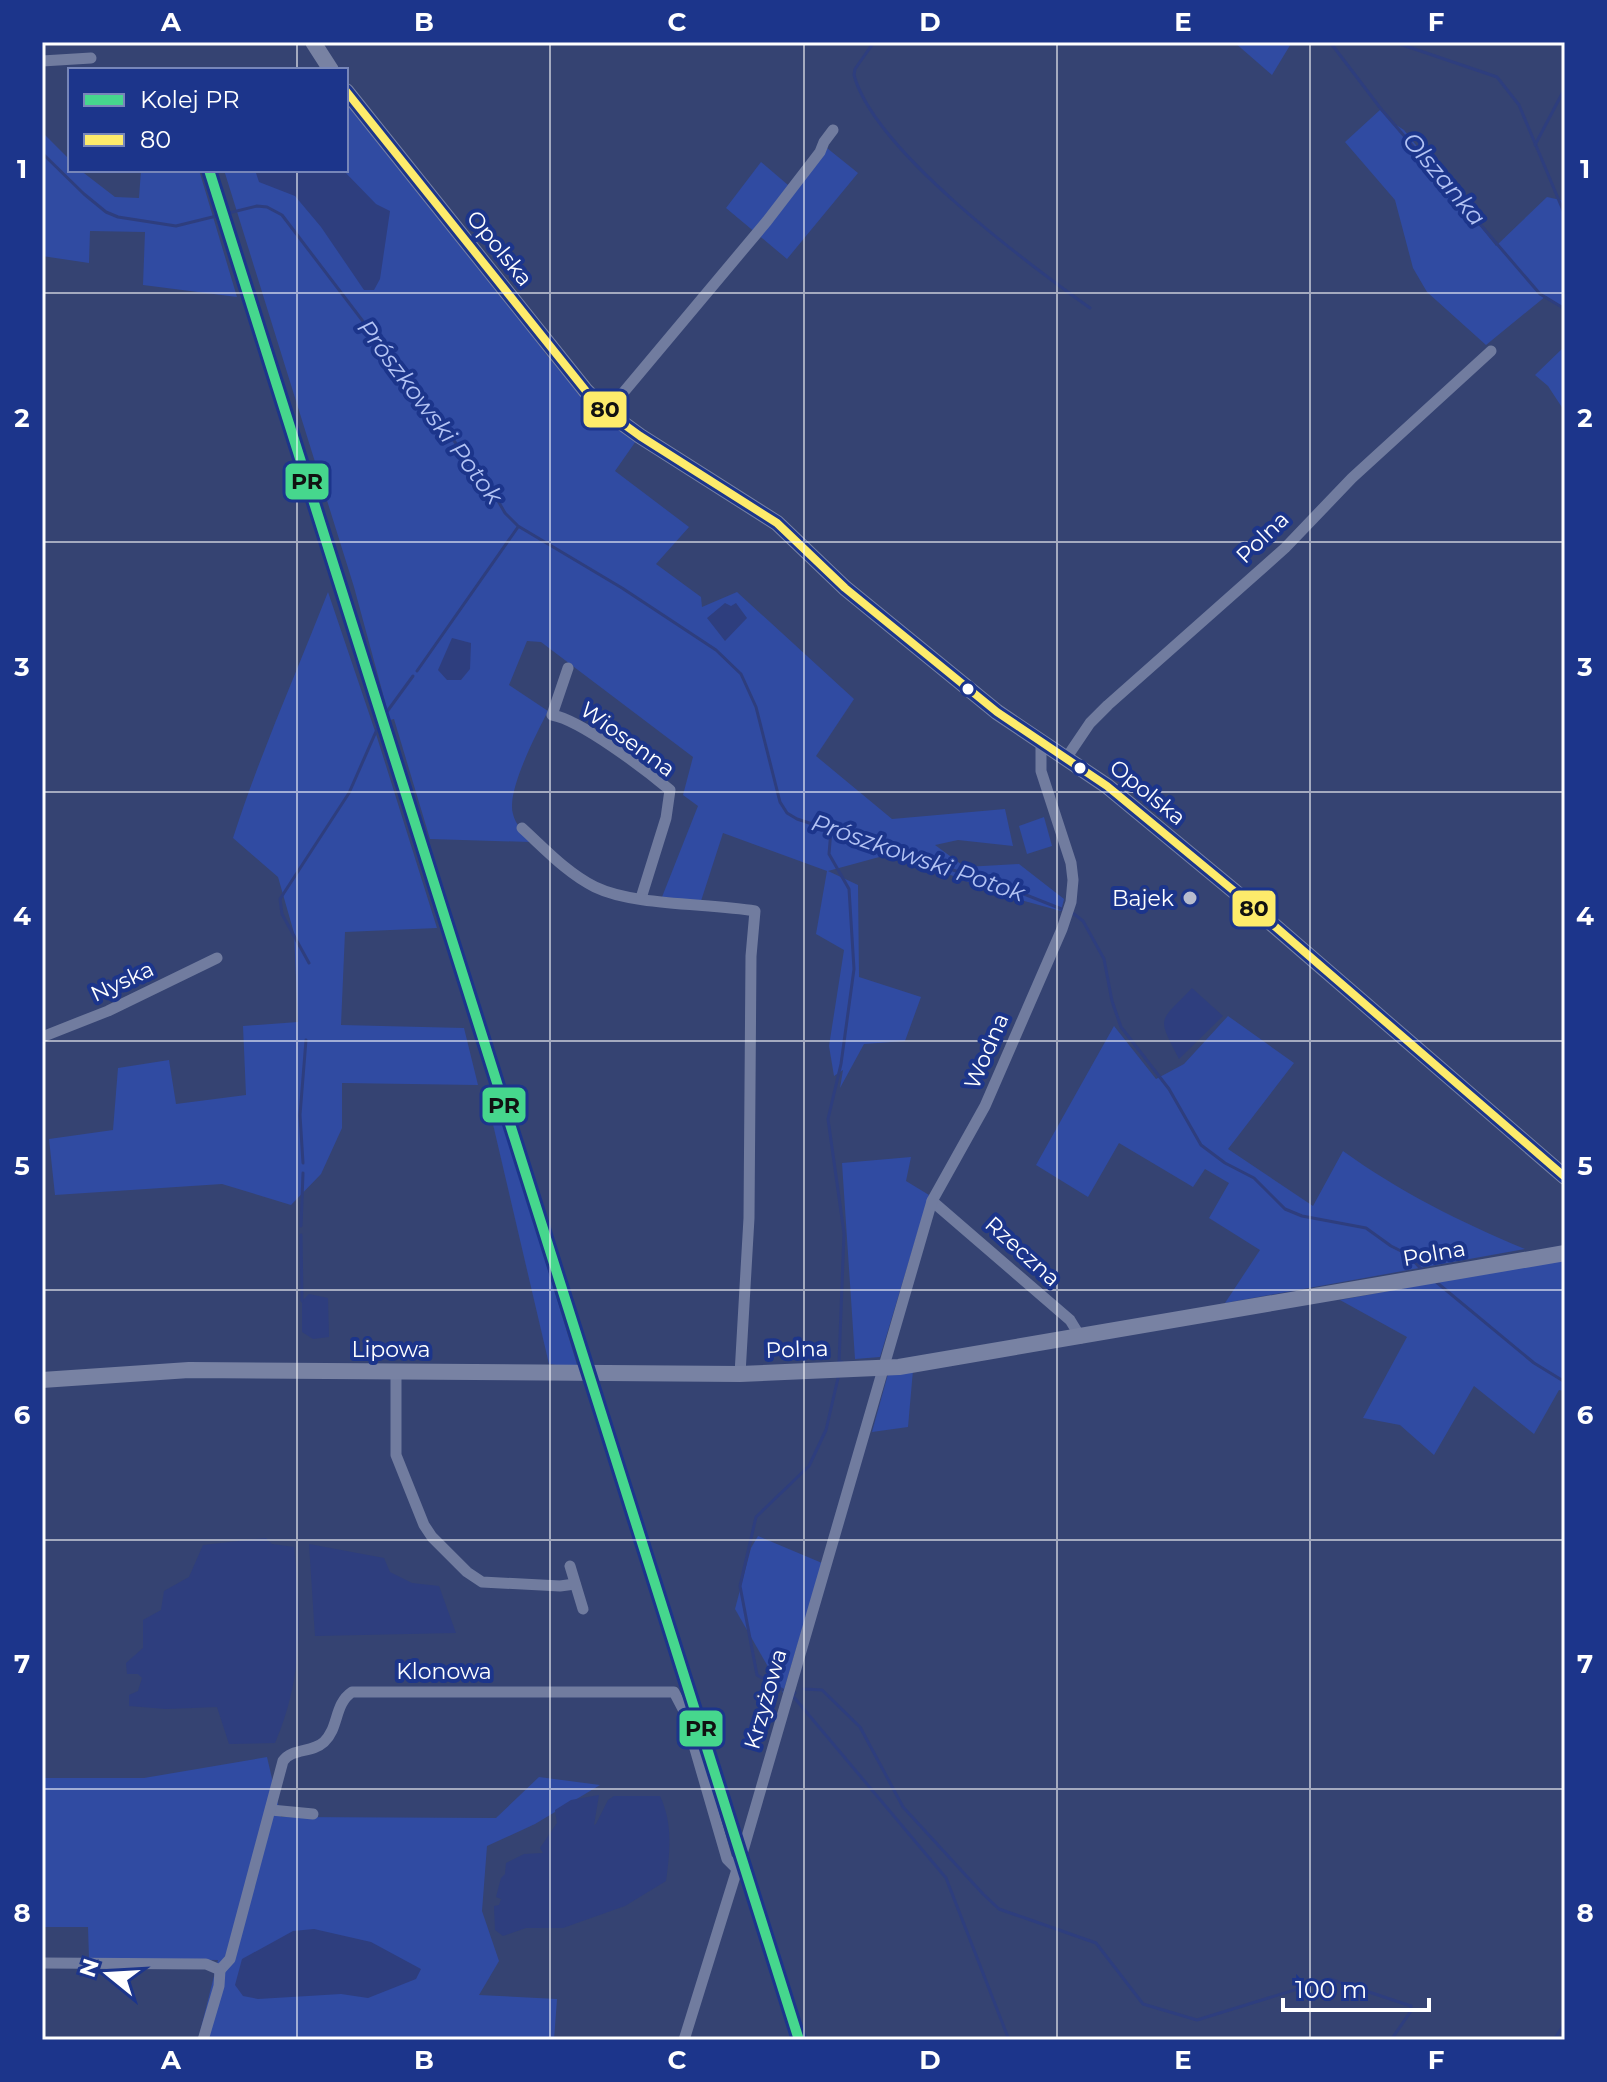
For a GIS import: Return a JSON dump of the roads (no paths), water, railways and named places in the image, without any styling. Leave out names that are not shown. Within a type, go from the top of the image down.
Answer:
[{"type":"street","points":[[313,42],[330,68]]},
{"type":"street","points":[[42,61],[91,58]]},
{"type":"street","name":"Opolska","points":[[348,94],[586,391],[607,412],[777,523],[845,588],[997,712],[1107,786],[1203,864],[1565,1177]]},
{"type":"street","points":[[607,412],[767,221],[833,130]]},
{"type":"street","name":"Polna","points":[[1067,757],[1090,723],[1108,705],[1285,548],[1383,448],[1491,351]]},
{"type":"street","name":"Wiosenna","points":[[568,668],[552,715],[563,717],[598,739],[670,790],[668,810],[641,898]]},
{"type":"street","name":"Wodna","points":[[882,1368],[932,1201],[985,1106],[1071,902],[1071,863],[1041,771],[1041,743]]},
{"type":"street","name":"Polna","points":[[522,828],[576,876],[602,890],[641,898],[755,911],[750,998],[749,1218],[740,1374],[882,1368],[935,1362],[1565,1253]]},
{"type":"street","name":"Nyska","points":[[42,1037],[108,1011],[217,958]]},
{"type":"street","name":"Rzeczna","points":[[932,1201],[1070,1320],[1081,1338]]},
{"type":"street","name":"Krzyżowa","points":[[684,2040],[882,1368]]},
{"type":"street","name":"Lipowa","points":[[42,1380],[189,1370],[740,1374]]},
{"type":"street","points":[[396,1371],[396,1455],[424,1525],[432,1537],[467,1572],[482,1582],[575,1584]]},
{"type":"street","points":[[570,1566],[583,1609]]},
{"type":"street","name":"Klonowa","points":[[203,2040],[219,1986],[220,1970],[230,1959],[287,1756],[323,1742],[330,1734],[339,1706],[352,1692],[674,1692],[684,1711],[727,1859],[736,1868]]},
{"type":"street","points":[[271,1810],[313,1814]]},
{"type":"street","points":[[42,1963],[206,1964],[220,1970]]},
{"type":"waterway","points":[[874,42],[854,75],[867,105],[890,137],[956,203],[1090,308]]},
{"type":"waterway","name":"Olszanka","points":[[1330,42],[1381,109],[1540,294],[1565,309]]},
{"type":"waterway","points":[[1394,42],[1497,77],[1519,105],[1565,215]]},
{"type":"waterway","points":[[1535,145],[1565,88]]},
{"type":"waterway","name":"Prószkowski Potok","points":[[42,153],[84,194],[106,212],[118,217],[176,226],[257,206],[267,207],[282,215],[493,492],[505,513],[518,526],[622,588],[716,650],[741,674],[756,707],[780,802],[787,813],[797,819],[1011,889],[1074,914],[1083,921],[1104,959],[1112,1001],[1121,1027],[1169,1089],[1201,1145],[1225,1163],[1254,1178],[1285,1209],[1302,1216],[1366,1228],[1407,1254],[1423,1271]]},
{"type":"waterway","points":[[417,671],[518,527]]},
{"type":"waterway","points":[[386,713],[413,676]]},
{"type":"waterway","points":[[309,963],[282,914],[280,899],[349,793],[378,727]]},
{"type":"waterway","points":[[831,830],[829,854],[849,889],[854,969],[841,1064],[828,1119],[844,1233],[839,1363],[842,1362]]},
{"type":"waterway","points":[[303,1163],[300,1115],[306,1040]]},
{"type":"waterway","points":[[301,1226],[303,1173]]},
{"type":"waterway","points":[[301,1235],[302,1301]]},
{"type":"waterway","name":"Prószkowski Potok","points":[[1435,1281],[1534,1363],[1565,1382]]},
{"type":"waterway","points":[[783,1690],[757,1675],[740,1586],[756,1517],[809,1466],[826,1430],[838,1378]]},
{"type":"waterway","points":[[804,1689],[822,1690],[860,1727],[903,1807],[999,1909],[1096,1943],[1143,2004],[1197,2020],[1330,1979],[1411,2006],[1411,2011],[1391,2040]]},
{"type":"waterway","points":[[795,1693],[792,1695],[946,1878],[1009,2040]]},
{"type":"waterway","points":[[1554,2040],[1565,2023]]},
{"type":"rail line","name":"PR","points":[[210,172],[799,2040]]},
{"type":"place","name":"Bajek","points":[[1190,898]]}]
